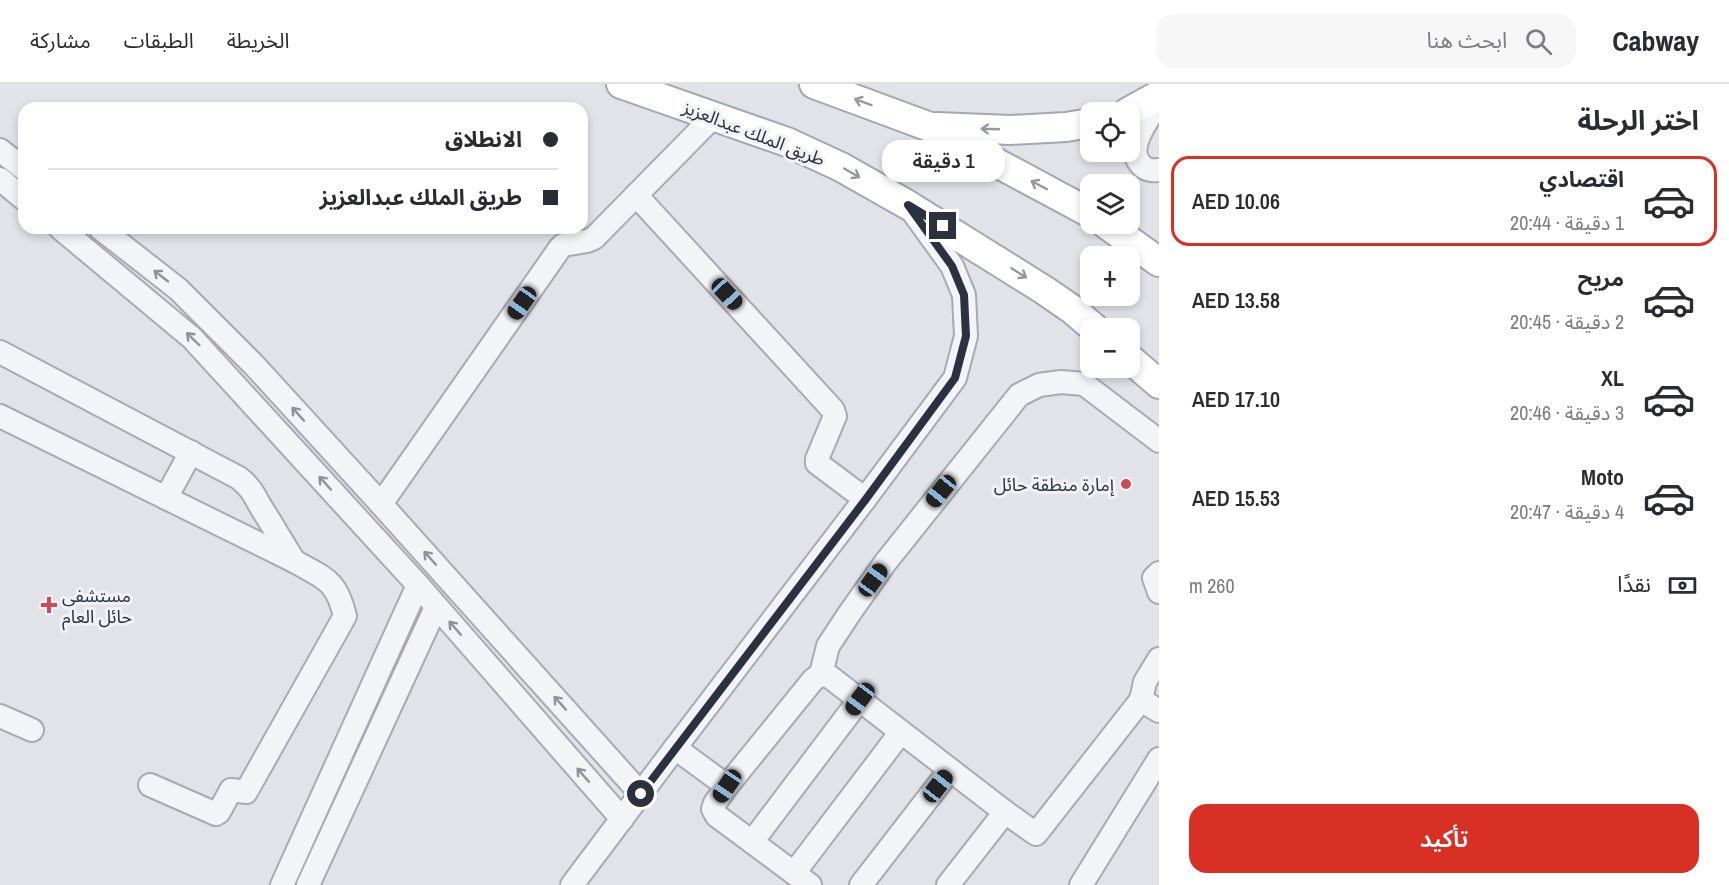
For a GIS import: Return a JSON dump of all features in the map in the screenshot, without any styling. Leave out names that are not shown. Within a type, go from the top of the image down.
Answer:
[{"type":"main road","name":"طريق الملك عبدالعزيز","points":[[621,84],[787,142],[841,167],[908,205],[1044,290],[1082,318]]},
{"type":"main road","points":[[814,84],[930,127],[1080,208]]},
{"type":"main road","points":[[1140,105],[1159,95]]},
{"type":"main road","points":[[930,127],[1010,130],[1080,125]]},
{"type":"main road","points":[[1120,234],[1159,262]]},
{"type":"main road","points":[[1140,368],[1159,384]]},
{"type":"street","points":[[1159,103],[1148,119],[1135,149],[1140,166],[1148,170],[1159,170]]},
{"type":"street","points":[[381,504],[560,248],[563,245],[594,238],[714,116]]},
{"type":"street","points":[[0,150],[18,164]]},
{"type":"street","points":[[0,179],[18,194]]},
{"type":"street","points":[[636,195],[834,411],[835,416],[817,463],[866,499]]},
{"type":"street","points":[[572,885],[866,499],[955,378],[966,336],[964,295],[952,266],[908,205]]},
{"type":"street","points":[[67,234],[192,338],[418,585],[622,819]]},
{"type":"street","points":[[108,234],[178,289],[254,366],[641,794]]},
{"type":"street","points":[[0,352],[239,478],[256,496],[294,561]]},
{"type":"street","points":[[902,732],[802,879],[717,816],[712,809],[727,786],[813,680],[821,674],[828,646],[906,535],[1019,395],[1038,385],[1061,382],[1084,384],[1159,441]]},
{"type":"street","points":[[0,416],[294,561],[330,581],[337,592],[345,616],[246,792],[231,790],[216,814],[150,785]]},
{"type":"street","points":[[166,498],[191,452]]},
{"type":"street","points":[[1159,573],[1155,578],[1159,592]]},
{"type":"street","points":[[282,885],[418,585]]},
{"type":"street","points":[[308,885],[436,607]]},
{"type":"street","points":[[821,674],[830,676],[1036,834],[1150,705],[1145,682],[1159,659]]},
{"type":"street","points":[[752,842],[860,699]]},
{"type":"street","points":[[0,716],[32,730]]},
{"type":"street","points":[[675,747],[727,786]]},
{"type":"street","points":[[1081,885],[1159,759]]},
{"type":"street","points":[[861,885],[950,770]]},
{"type":"street","points":[[948,885],[1005,812]]},
{"type":"place","name":"إمارة منطقة حائل","points":[[1126,484]]},
{"type":"place","name":"مستشفى حائل العام","points":[[49,605]]},
{"type":"route","points":[[641,794],[866,499],[955,378],[966,336],[964,295],[952,266],[908,205],[943,226]]}]
